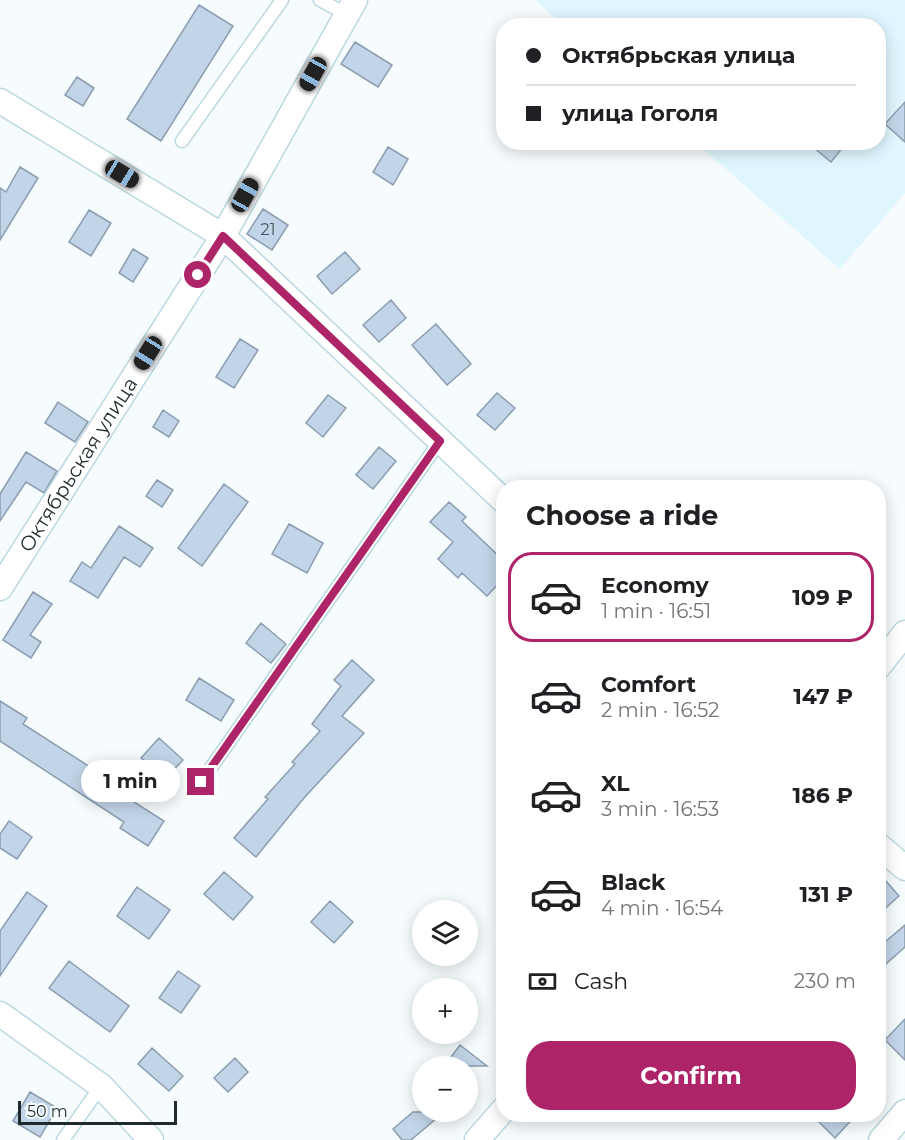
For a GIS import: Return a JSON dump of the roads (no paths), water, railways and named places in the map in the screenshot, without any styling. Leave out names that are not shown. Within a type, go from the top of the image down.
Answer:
[{"type":"street","name":"Октябрьская улица","points":[[0,588],[223,236],[351,7]]},
{"type":"street","points":[[0,101],[223,236],[496,494]]},
{"type":"street","points":[[886,657],[905,633]]},
{"type":"street","points":[[886,852],[905,868]]},
{"type":"street","points":[[0,1014],[101,1086],[151,1140]]},
{"type":"street","points":[[881,1140],[905,1112]]},
{"type":"street","points":[[477,1140],[496,1118]]},
{"type":"lane","points":[[182,141],[282,0]]},
{"type":"lane","points":[[320,0],[351,7]]},
{"type":"lane","points":[[201,782],[440,441]]},
{"type":"lane","points":[[63,1140],[101,1086]]}]
